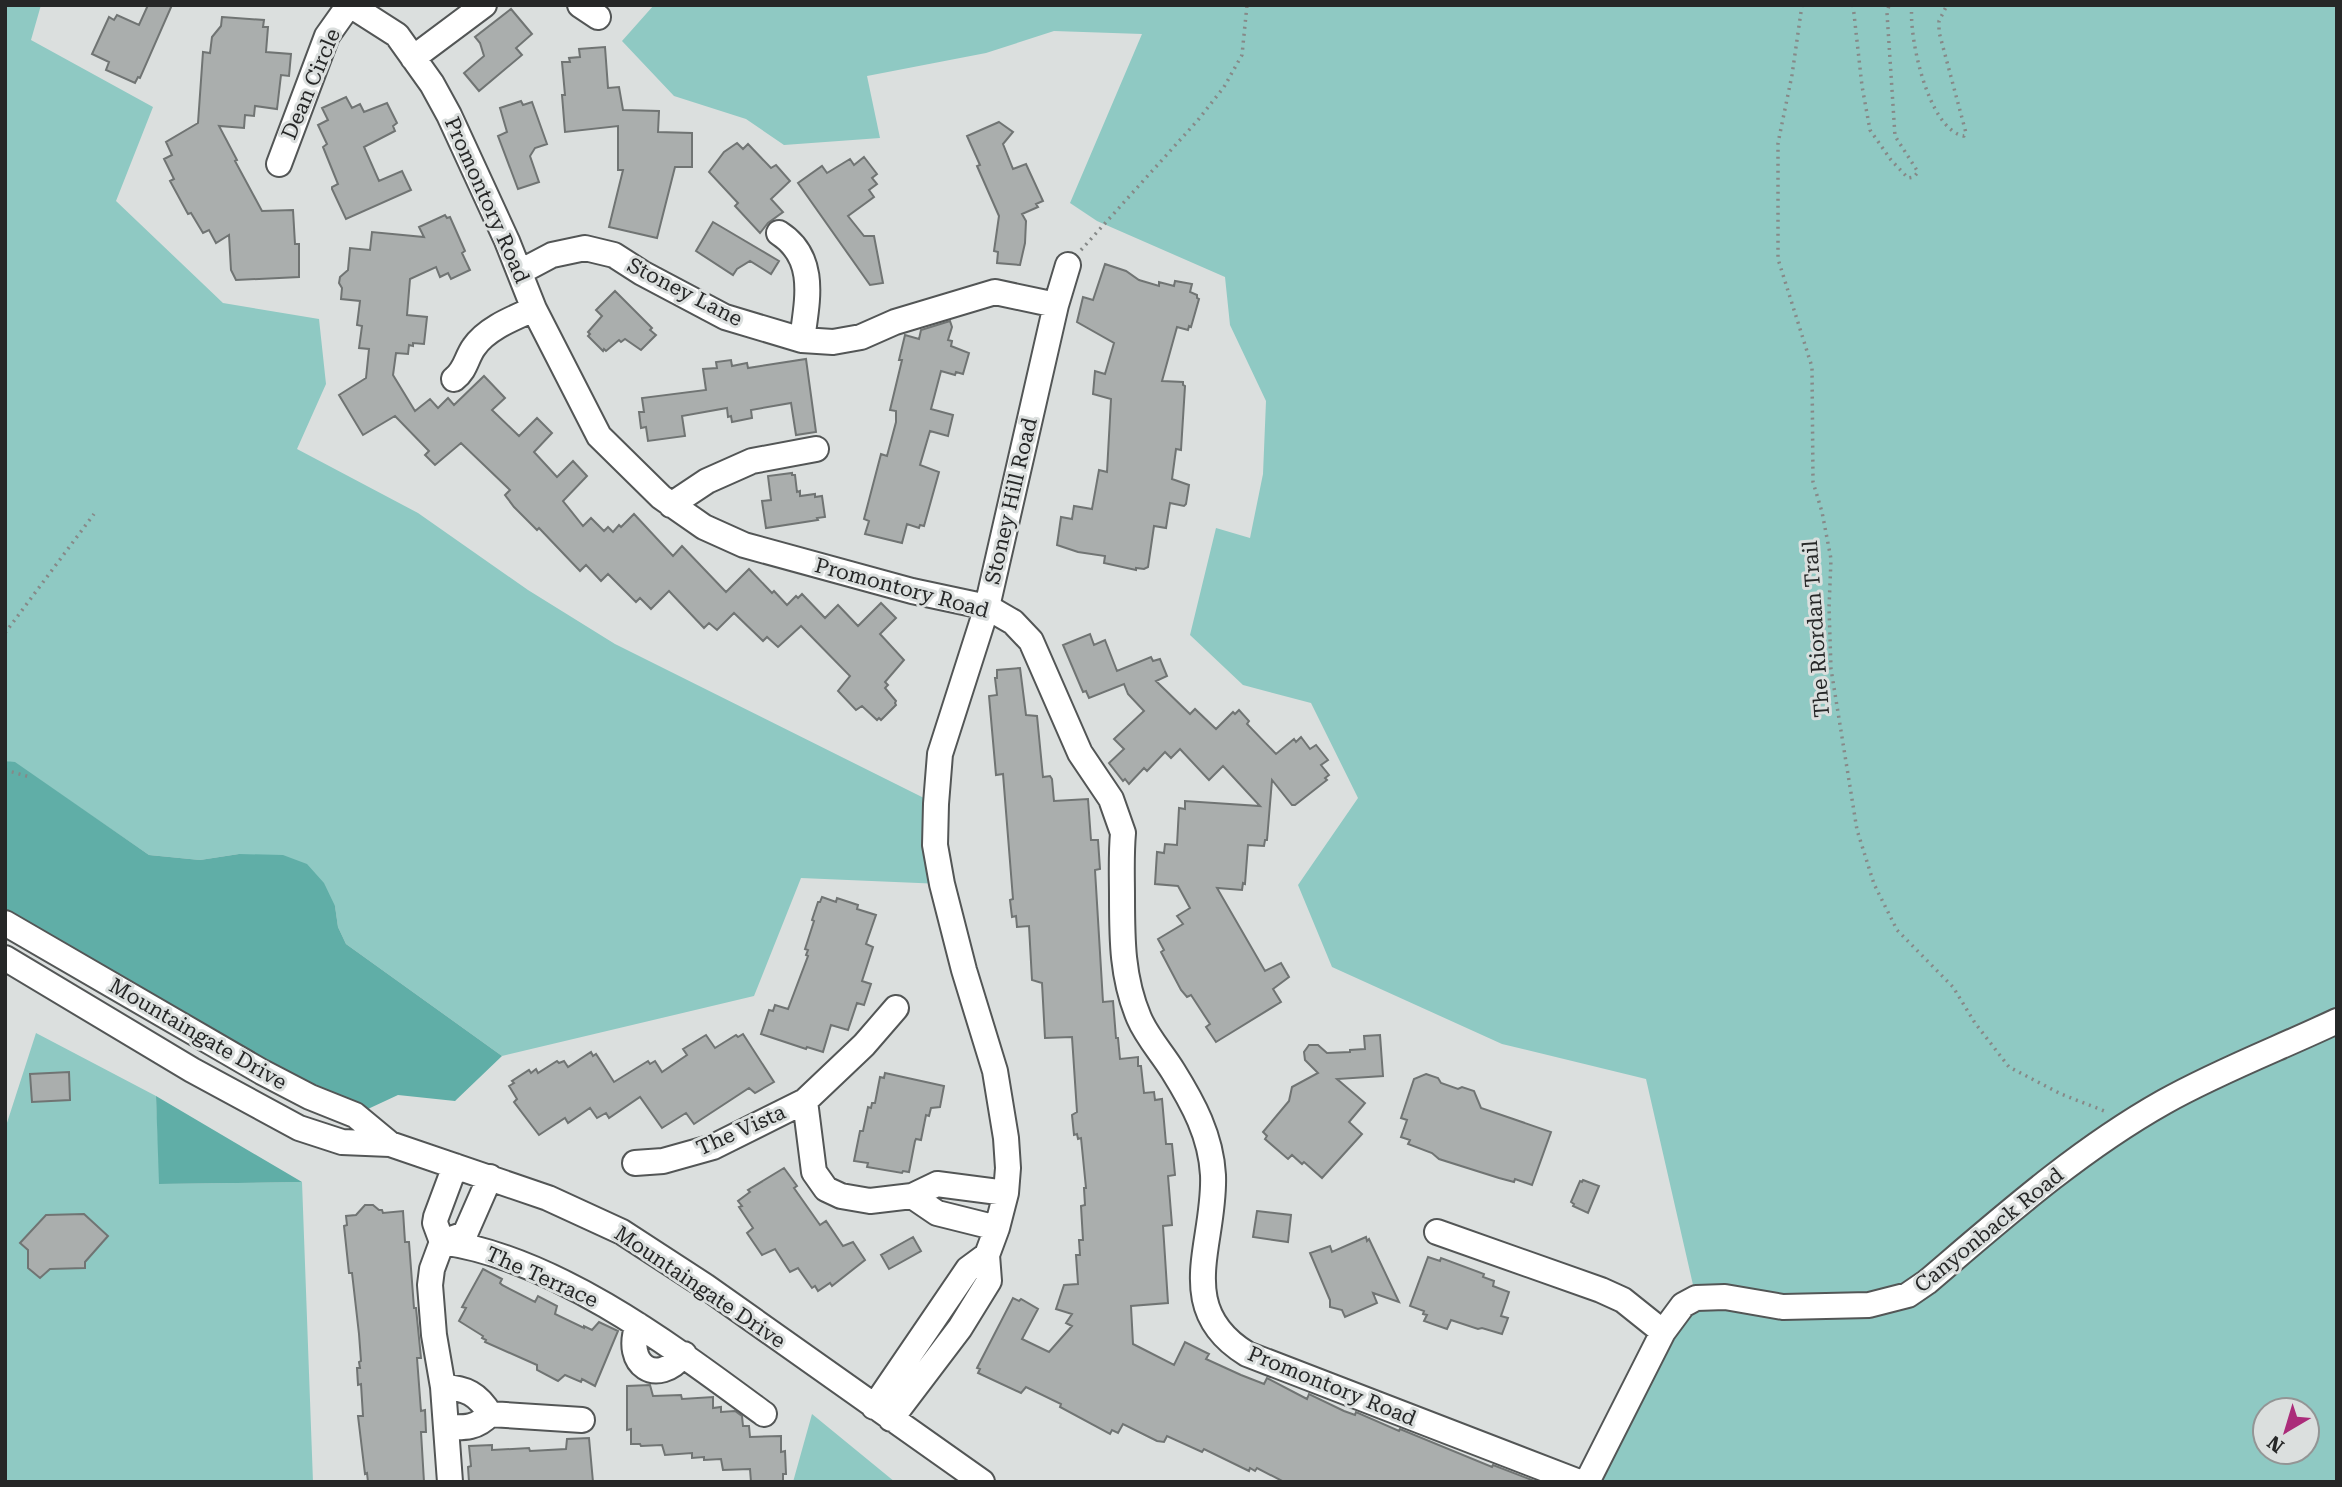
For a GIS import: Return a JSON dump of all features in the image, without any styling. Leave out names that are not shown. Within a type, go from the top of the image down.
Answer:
[{"type":"street","name":"Promontory Road","points":[[349,5],[397,35],[432,84],[449,115],[534,309],[599,436],[661,497],[704,527],[744,545],[912,591],[987,607],[1013,622],[1031,642],[1076,744],[1111,799],[1119,819],[1123,834],[1122,946],[1125,976],[1139,1017],[1205,1130],[1213,1173],[1202,1290],[1205,1308],[1214,1325],[1232,1345],[1247,1354],[1579,1482]]},
{"type":"street","name":"Dean Circle","points":[[279,164],[327,36],[349,5]]},
{"type":"street","points":[[413,58],[484,5]]},
{"type":"street","points":[[779,233],[792,242],[805,268],[808,291],[802,340]]},
{"type":"street","name":"Stoney Lane","points":[[520,272],[552,255],[585,248],[614,255],[725,317],[802,340],[833,342],[861,337],[895,322],[995,292],[1056,305]]},
{"type":"street","name":"Stoney Hill Road","points":[[882,1413],[960,1328],[989,1281],[987,1255],[1006,1193],[1006,1138],[995,1071],[954,932],[935,845],[940,754],[987,607],[1056,305],[1068,265]]},
{"type":"street","points":[[454,379],[468,363],[474,347],[486,335],[534,309]]},
{"type":"street","points":[[671,505],[707,481],[752,461],[817,449]]},
{"type":"street","name":"Mountaingate Drive","points":[[5,923],[262,1072],[310,1097],[355,1115],[390,1144]]},
{"type":"street","name":"Mountaingate Drive","points":[[5,958],[192,1070],[299,1128],[342,1142],[390,1144],[548,1198],[622,1232],[705,1286],[982,1482]]},
{"type":"street","name":"The Vista","points":[[635,1163],[663,1161],[713,1147],[805,1101],[864,1045],[896,1008]]},
{"type":"street","name":"Canyonback Road","points":[[1587,1482],[1662,1332],[1683,1305],[1696,1298],[1725,1297],[1783,1307],[1869,1305],[1908,1295],[2049,1181],[2131,1122],[2181,1093],[2337,1021]]},
{"type":"street","name":"The Vista","points":[[805,1101],[814,1172],[826,1189],[841,1196],[870,1201],[912,1196],[937,1184],[1006,1193]]},
{"type":"street","points":[[450,1482],[443,1387],[434,1335],[430,1285],[432,1269],[442,1241],[435,1223],[436,1217],[455,1166]]},
{"type":"street","name":"The Terrace","points":[[442,1241],[465,1234],[490,1177]]},
{"type":"street","points":[[912,1196],[937,1213],[997,1228]]},
{"type":"street","points":[[1437,1232],[1601,1290],[1623,1300],[1662,1332]]},
{"type":"street","name":"The Terrace","points":[[442,1241],[481,1249],[513,1260],[586,1295],[684,1354],[764,1414]]},
{"type":"street","name":"Stoney Hill Road","points":[[882,1413],[968,1269],[987,1255]]},
{"type":"street","points":[[939,1314],[960,1328]]},
{"type":"street","points":[[443,1387],[464,1388],[478,1397],[490,1414]]},
{"type":"street","points":[[447,1427],[472,1426],[481,1423],[490,1414],[582,1420]]},
{"type":"path","points":[[1068,265],[1220,93],[1242,55],[1247,5]]},
{"type":"path","name":"The Riordan Trail","points":[[1802,5],[1778,143],[1777,259],[1812,368],[1813,482],[1822,512],[1830,559],[1831,669],[1857,830],[1874,884],[1897,930],[1953,987],[1975,1023],[2009,1067],[2061,1094],[2131,1122]]},
{"type":"path","points":[[1853,5],[1870,130],[1891,160],[1908,178],[1914,177],[1918,172],[1895,136],[1887,13],[1889,5]]},
{"type":"path","points":[[1912,5],[1911,31],[1930,102],[1946,125],[1958,136],[1964,136],[1966,133],[1939,32],[1939,21],[1947,5]]},
{"type":"path","points":[[5,633],[94,514]]},
{"type":"path","points":[[5,770],[30,777]]},
{"type":"shaded area","points":[[5,5],[41,5],[31,40],[153,107],[116,201],[223,303],[319,319],[326,384],[297,449],[418,513],[528,590],[615,644],[936,804],[942,884],[801,878],[754,996],[502,1056],[346,944],[338,927],[335,906],[239,854],[200,860],[149,855],[15,763],[5,761]]},
{"type":"shaded area","points":[[654,5],[2337,5],[2337,1482],[1587,1482],[1696,1298],[1646,1079],[1502,1044],[1332,967],[1298,885],[1358,798],[1311,703],[1243,685],[1190,635],[1216,528],[1250,538],[1263,474],[1266,401],[1230,325],[1225,277],[1097,221],[1070,203],[1142,34],[1054,31],[986,53],[867,76],[880,138],[784,145],[746,119],[674,96],[622,41]]},
{"type":"shaded area","points":[[5,761],[15,762],[149,855],[200,860],[239,854],[283,855],[307,864],[324,883],[335,906],[338,927],[346,944],[502,1056],[455,1101],[398,1095],[355,1115],[5,923]]},
{"type":"shaded area","points":[[36,1033],[156,1096],[160,1184],[302,1182],[313,1482],[5,1482],[5,1129]]},
{"type":"shaded area","points":[[156,1096],[302,1182],[159,1184]]},
{"type":"shaded area","points":[[812,1414],[895,1482],[793,1482]]},
{"type":"building","points":[[148,5],[172,5],[140,78],[138,77],[135,83],[106,70],[109,62],[92,54],[109,17],[114,20],[117,15],[139,25]]},
{"type":"building","points":[[511,9],[532,34],[516,48],[522,55],[479,91],[464,73],[484,56],[475,37]]},
{"type":"building","points":[[222,17],[264,20],[263,27],[268,27],[266,52],[291,54],[289,76],[281,75],[277,109],[255,106],[254,116],[245,115],[244,128],[219,126],[262,211],[293,210],[295,244],[299,244],[299,277],[236,280],[231,270],[229,235],[216,243],[209,230],[203,233],[191,213],[188,214],[170,181],[174,179],[164,159],[172,155],[166,142],[198,123],[203,52],[210,53],[212,37],[221,26]]},
{"type":"building","points":[[605,47],[608,88],[619,87],[623,110],[659,111],[658,132],[692,133],[692,167],[675,167],[657,238],[609,227],[623,170],[618,170],[618,126],[565,132],[562,62],[570,62],[569,58],[580,57],[579,49]]},
{"type":"building","points":[[346,97],[352,108],[360,104],[364,112],[387,103],[397,123],[393,126],[395,131],[364,147],[379,181],[402,171],[411,190],[346,219],[332,189],[338,184],[323,147],[327,144],[318,125],[328,120],[322,108]]},
{"type":"building","points":[[521,101],[523,105],[532,102],[547,144],[535,148],[530,156],[539,182],[518,189],[498,136],[507,132],[500,108]]},
{"type":"building","points":[[999,122],[1013,132],[1003,144],[1013,169],[1026,164],[1043,201],[1036,204],[1038,207],[1022,214],[1026,221],[1020,265],[997,263],[998,252],[994,251],[999,216],[967,136]]},
{"type":"building","points":[[737,143],[743,149],[748,144],[771,168],[776,165],[790,181],[771,199],[783,212],[760,233],[735,206],[738,203],[709,172],[724,152]]},
{"type":"building","points":[[864,157],[877,174],[872,178],[877,184],[869,190],[874,197],[848,216],[864,236],[874,236],[883,283],[870,285],[798,183],[822,166],[827,173],[850,159],[854,165]]},
{"type":"building","points":[[445,215],[450,217],[470,270],[451,279],[448,273],[440,277],[436,267],[410,279],[407,315],[427,317],[424,344],[409,345],[408,354],[396,353],[393,375],[415,411],[430,399],[438,408],[448,398],[454,405],[484,376],[505,398],[492,410],[519,436],[537,418],[552,433],[534,452],[557,477],[573,461],[587,476],[563,501],[583,526],[591,518],[604,531],[608,527],[613,532],[634,514],[673,556],[682,546],[726,592],[749,569],[787,605],[802,594],[825,618],[838,605],[858,626],[881,603],[896,618],[880,634],[904,660],[885,682],[888,685],[885,688],[896,701],[896,705],[881,720],[877,720],[862,706],[856,710],[838,691],[850,676],[801,626],[778,647],[767,637],[763,641],[734,613],[717,630],[709,623],[704,628],[669,591],[651,609],[640,598],[636,602],[608,574],[601,581],[586,565],[580,571],[539,528],[537,530],[514,507],[505,495],[510,490],[461,443],[435,465],[425,455],[429,451],[395,416],[363,435],[339,395],[366,378],[369,349],[359,348],[362,326],[357,325],[360,301],[341,299],[340,277],[348,270],[350,248],[370,250],[372,232],[424,237],[419,227]]},
{"type":"building","points":[[713,222],[779,261],[771,274],[750,261],[733,275],[696,251]]},
{"type":"building","points":[[1105,264],[1159,286],[1159,282],[1174,286],[1175,281],[1192,284],[1190,292],[1199,299],[1191,327],[1189,326],[1188,330],[1177,327],[1162,381],[1183,382],[1185,386],[1181,450],[1176,449],[1172,479],[1189,485],[1186,504],[1184,506],[1170,503],[1166,528],[1154,526],[1148,567],[1136,570],[1104,563],[1105,556],[1078,552],[1057,545],[1061,517],[1072,519],[1074,506],[1092,509],[1099,470],[1107,472],[1111,399],[1093,394],[1095,371],[1105,374],[1114,343],[1077,322],[1083,297],[1093,300]]},
{"type":"building","points":[[615,291],[656,335],[641,350],[625,339],[603,351],[588,336],[588,332],[602,316],[596,310]]},
{"type":"building","points":[[950,321],[952,327],[948,340],[952,341],[951,346],[969,353],[963,374],[941,371],[931,409],[953,415],[948,436],[930,431],[920,465],[939,472],[924,526],[920,525],[919,528],[907,524],[902,543],[865,534],[869,521],[864,519],[881,454],[887,456],[896,422],[896,411],[890,410],[905,335],[919,339],[921,330]]},
{"type":"building","points":[[806,359],[816,432],[796,435],[791,403],[751,410],[752,418],[732,422],[727,408],[682,416],[685,436],[648,441],[646,427],[641,428],[639,412],[644,412],[642,398],[706,390],[703,369],[717,368],[716,362],[731,360],[732,366],[747,363],[748,368]]},
{"type":"building","points":[[792,473],[795,475],[800,496],[822,496],[825,517],[766,528],[762,501],[771,500],[768,476]]},
{"type":"building","points":[[1090,634],[1094,645],[1105,640],[1117,671],[1151,657],[1153,661],[1160,659],[1167,676],[1156,681],[1190,714],[1195,709],[1216,729],[1233,712],[1235,714],[1239,710],[1249,721],[1247,724],[1276,754],[1294,739],[1296,742],[1301,737],[1310,749],[1316,745],[1328,760],[1321,765],[1329,775],[1325,778],[1327,780],[1295,805],[1292,805],[1272,780],[1267,840],[1264,846],[1248,845],[1245,884],[1243,883],[1242,890],[1217,888],[1265,971],[1281,963],[1289,977],[1273,989],[1281,1002],[1216,1042],[1206,1027],[1210,1024],[1191,995],[1187,997],[1181,990],[1161,952],[1164,950],[1158,939],[1183,924],[1177,916],[1190,908],[1178,886],[1155,884],[1157,852],[1164,853],[1165,844],[1177,845],[1179,808],[1185,809],[1185,801],[1260,806],[1223,766],[1209,780],[1180,749],[1171,758],[1165,752],[1147,771],[1144,768],[1129,784],[1125,779],[1123,781],[1109,763],[1124,749],[1114,739],[1144,711],[1128,694],[1124,684],[1089,698],[1086,691],[1083,692],[1063,645]]},
{"type":"building","points":[[1020,668],[1026,715],[1037,716],[1043,777],[1050,776],[1052,779],[1054,801],[1088,799],[1091,840],[1098,840],[1100,869],[1095,870],[1103,1002],[1113,1001],[1120,1059],[1138,1057],[1144,1093],[1154,1092],[1155,1100],[1162,1099],[1166,1144],[1172,1144],[1175,1175],[1168,1176],[1172,1225],[1163,1226],[1168,1303],[1131,1306],[1133,1344],[1174,1365],[1185,1342],[1209,1354],[1206,1359],[1241,1375],[1264,1384],[1267,1378],[1307,1399],[1309,1394],[1344,1411],[1355,1415],[1356,1412],[1492,1467],[1493,1465],[1537,1482],[1284,1482],[1257,1468],[1255,1471],[1250,1468],[1249,1471],[1204,1449],[1202,1452],[1167,1436],[1164,1442],[1157,1441],[1123,1424],[1118,1433],[1112,1430],[1110,1434],[1060,1407],[1061,1404],[1026,1387],[1021,1393],[978,1373],[980,1369],[977,1368],[1013,1298],[1019,1301],[1021,1299],[1038,1309],[1022,1339],[1049,1352],[1072,1326],[1066,1323],[1072,1314],[1056,1309],[1064,1285],[1078,1284],[1076,1255],[1080,1255],[1079,1240],[1083,1240],[1081,1206],[1085,1205],[1086,1188],[1081,1138],[1078,1139],[1077,1134],[1074,1135],[1072,1115],[1077,1112],[1072,1037],[1045,1038],[1042,983],[1032,980],[1029,926],[1017,927],[1016,916],[1012,917],[1010,900],[1013,899],[1003,774],[996,775],[989,696],[997,695],[997,670]]},
{"type":"building","points":[[822,897],[836,902],[837,898],[858,905],[857,909],[876,915],[866,944],[873,947],[862,981],[871,984],[864,1005],[857,1003],[848,1030],[831,1025],[823,1052],[761,1034],[769,1010],[773,1011],[775,1005],[788,1009],[808,956],[808,950],[805,949],[814,921],[812,920]]},
{"type":"building","points":[[743,1034],[774,1082],[755,1093],[749,1088],[694,1124],[686,1113],[662,1128],[640,1097],[609,1118],[606,1113],[597,1118],[590,1108],[568,1123],[565,1118],[539,1135],[514,1102],[517,1099],[509,1086],[529,1070],[531,1073],[536,1069],[538,1073],[557,1061],[564,1061],[568,1067],[591,1052],[593,1056],[596,1054],[614,1082],[648,1061],[650,1064],[655,1061],[662,1072],[687,1055],[683,1049],[706,1035],[715,1048],[736,1035],[738,1037]]},
{"type":"building","points":[[1380,1035],[1383,1076],[1337,1079],[1365,1103],[1349,1122],[1362,1134],[1322,1178],[1292,1155],[1288,1159],[1265,1139],[1267,1136],[1263,1132],[1289,1101],[1292,1087],[1318,1073],[1305,1060],[1304,1052],[1309,1045],[1318,1045],[1327,1053],[1350,1052],[1365,1049],[1364,1036]]},
{"type":"building","points":[[69,1072],[70,1100],[32,1102],[30,1074]]},
{"type":"building","points":[[885,1073],[944,1086],[940,1107],[931,1108],[929,1116],[926,1115],[921,1140],[915,1141],[909,1172],[867,1167],[868,1163],[854,1161],[868,1107],[871,1108],[872,1103],[875,1103],[880,1077],[884,1078]]},
{"type":"building","points":[[1426,1074],[1438,1078],[1441,1083],[1474,1091],[1481,1108],[1551,1132],[1532,1185],[1515,1179],[1514,1182],[1499,1178],[1439,1159],[1432,1153],[1408,1144],[1410,1140],[1401,1137],[1407,1120],[1401,1118],[1414,1079]]},
{"type":"building","points":[[784,1168],[797,1186],[794,1188],[820,1225],[826,1221],[843,1246],[853,1242],[865,1260],[832,1286],[830,1283],[818,1291],[815,1286],[812,1288],[798,1268],[790,1272],[775,1249],[762,1255],[747,1233],[753,1228],[739,1207],[742,1206],[738,1201],[750,1192],[748,1190]]},
{"type":"building","points":[[1580,1181],[1599,1186],[1588,1213],[1573,1206],[1571,1202]]},
{"type":"building","points":[[365,1205],[373,1205],[383,1213],[403,1211],[405,1242],[409,1242],[421,1358],[417,1358],[421,1411],[425,1410],[426,1432],[421,1432],[424,1482],[368,1482],[367,1473],[365,1474],[358,1416],[363,1416],[357,1368],[360,1368],[361,1361],[359,1334],[344,1226],[347,1225],[346,1216],[356,1215]]},
{"type":"building","points":[[1257,1211],[1291,1215],[1288,1242],[1253,1237]]},
{"type":"building","points":[[84,1214],[108,1236],[85,1262],[85,1268],[50,1269],[40,1278],[28,1268],[28,1250],[20,1243],[46,1215]]},
{"type":"building","points":[[913,1237],[921,1251],[889,1269],[881,1255]]},
{"type":"building","points":[[1366,1237],[1399,1302],[1373,1293],[1377,1303],[1345,1317],[1342,1310],[1330,1307],[1330,1300],[1310,1253],[1330,1246],[1332,1252]]},
{"type":"building","points":[[1428,1257],[1440,1261],[1441,1258],[1484,1274],[1483,1277],[1494,1281],[1493,1286],[1509,1292],[1501,1316],[1508,1318],[1502,1334],[1451,1320],[1447,1329],[1424,1321],[1427,1315],[1423,1314],[1424,1311],[1410,1306]]},
{"type":"building","points":[[483,1269],[502,1279],[502,1285],[535,1302],[538,1296],[557,1306],[555,1314],[584,1328],[592,1330],[599,1322],[618,1331],[595,1386],[565,1375],[558,1381],[537,1370],[537,1365],[485,1342],[483,1336],[459,1321],[466,1308],[462,1307]]},
{"type":"building","points":[[650,1385],[653,1396],[681,1395],[682,1399],[713,1397],[713,1408],[721,1407],[721,1412],[735,1411],[742,1416],[743,1426],[749,1426],[750,1437],[781,1436],[786,1474],[783,1474],[783,1482],[751,1482],[750,1469],[723,1470],[721,1459],[692,1458],[692,1453],[665,1455],[662,1445],[631,1444],[631,1429],[627,1430],[627,1386]]},
{"type":"building","points":[[589,1438],[593,1482],[469,1482],[469,1446],[492,1445],[492,1450],[566,1449],[567,1439]]}]
